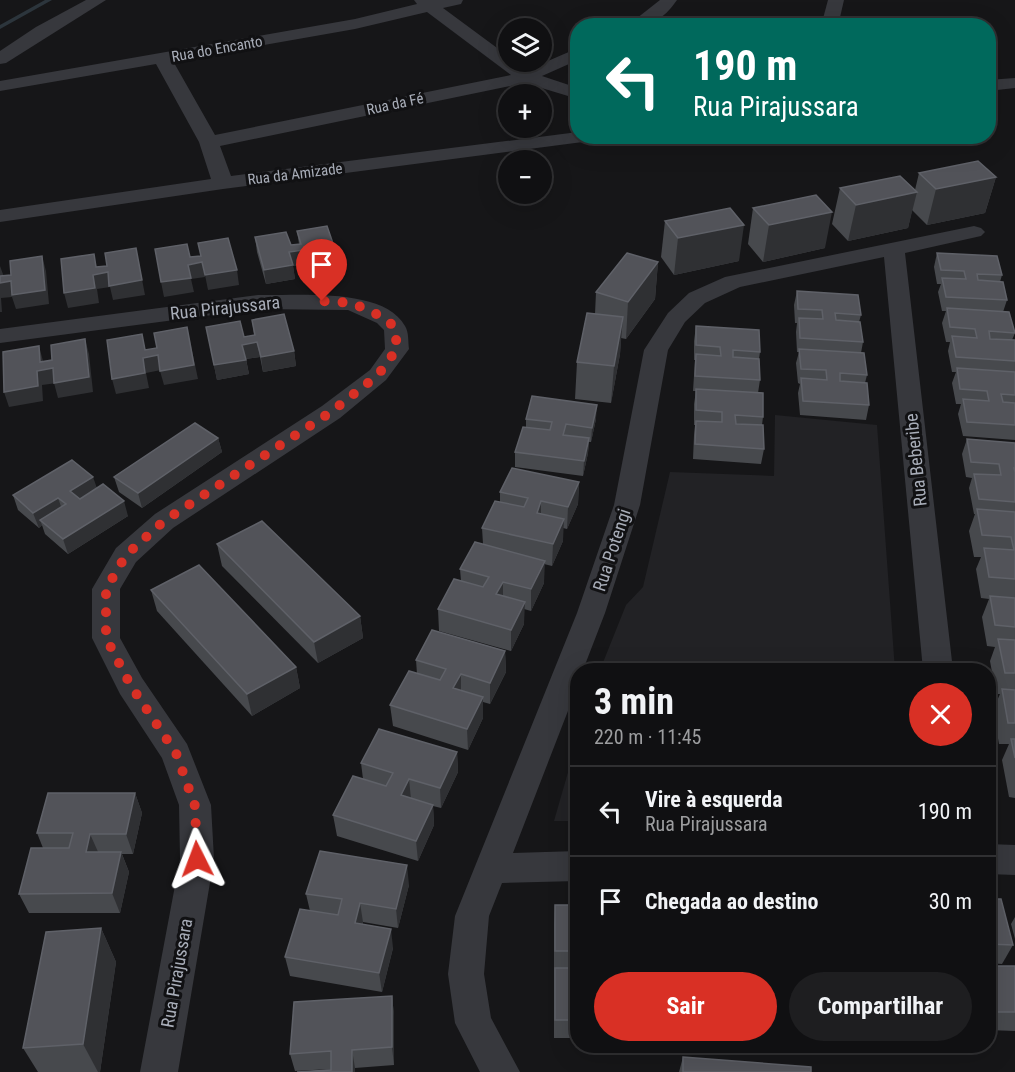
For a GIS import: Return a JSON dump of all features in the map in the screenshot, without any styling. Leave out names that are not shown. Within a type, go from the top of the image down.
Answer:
[{"type":"street","points":[[0,59],[42,31],[98,0]]},
{"type":"street","name":"Rua do Encanto","points":[[0,86],[356,24],[427,4],[456,0]]},
{"type":"street","points":[[647,18],[661,9],[669,0]]},
{"type":"street","points":[[831,18],[836,0]]},
{"type":"street","points":[[427,4],[526,77],[570,91]]},
{"type":"street","name":"Rua da Fé","points":[[209,142],[526,77],[570,57]]},
{"type":"street","points":[[162,58],[209,142],[223,183]]},
{"type":"street","points":[[996,84],[1014,80]]},
{"type":"street","name":"Rua da Amizade","points":[[0,216],[223,183],[570,139]]},
{"type":"street","name":"Rua Potengi","points":[[572,663],[627,505],[656,350],[676,318],[697,298],[733,282],[974,232]]},
{"type":"street","name":"Rua Beberibe","points":[[894,249],[937,663]]},
{"type":"street","name":"Rua Pirajussara","points":[[0,336],[268,302],[352,303],[385,318],[395,328],[397,349],[378,375],[331,412],[164,521],[126,555],[106,589],[106,638],[131,686],[176,753],[195,806],[197,859],[159,1072]]},
{"type":"street","name":"Rua Potengi","points":[[501,1072],[473,1023],[466,974],[472,916],[570,667]]},
{"type":"street","points":[[996,859],[1015,860]]},
{"type":"street","points":[[492,868],[570,866]]},
{"type":"shaded area","points":[[775,415],[877,425],[894,663],[603,663],[626,605],[643,587],[670,472],[774,476]]},
{"type":"shaded area","points":[[570,765],[570,821],[554,821]]},
{"type":"building","points":[[978,161],[996,177],[936,189],[919,173]]},
{"type":"building","points":[[900,176],[917,192],[856,205],[840,188]]},
{"type":"building","points":[[816,195],[832,212],[769,225],[753,208]]},
{"type":"building","points":[[730,208],[744,225],[678,238],[665,221]]},
{"type":"building","points":[[327,226],[338,258],[307,263],[303,250],[289,252],[293,265],[264,270],[255,237],[286,232],[291,245],[301,244],[297,231]]},
{"type":"building","points":[[228,238],[237,270],[205,275],[202,262],[188,265],[191,278],[161,282],[155,249],[187,244],[190,257],[201,256],[198,243]]},
{"type":"building","points":[[136,248],[142,280],[109,286],[108,272],[93,275],[95,288],[64,293],[61,259],[94,254],[96,267],[107,266],[105,253]]},
{"type":"building","points":[[627,253],[658,262],[628,302],[596,292]]},
{"type":"building","points":[[937,253],[997,256],[1002,275],[977,274],[978,280],[1003,282],[1007,300],[946,297],[942,278],[966,279],[964,271],[941,270]]},
{"type":"building","points":[[42,256],[45,290],[12,295],[11,281],[0,283],[0,276],[11,275],[10,261]]},
{"type":"building","points":[[797,291],[858,295],[861,315],[835,313],[836,320],[860,322],[863,342],[800,338],[799,318],[823,319],[822,310],[798,309]]},
{"type":"building","points":[[947,308],[1009,312],[1015,333],[989,331],[990,339],[1015,340],[1015,361],[956,357],[952,336],[977,338],[975,329],[950,327]]},
{"type":"building","points":[[587,313],[623,317],[614,366],[577,362]]},
{"type":"building","points":[[284,314],[294,351],[261,357],[257,342],[242,345],[246,360],[214,365],[206,327],[240,321],[244,337],[255,335],[252,320]]},
{"type":"building","points":[[696,326],[759,330],[760,352],[733,350],[733,357],[759,359],[760,380],[695,376],[696,354],[721,356],[720,347],[696,345]]},
{"type":"building","points":[[187,327],[194,365],[160,371],[158,355],[143,358],[145,373],[112,379],[107,340],[142,334],[145,350],[157,348],[154,333]]},
{"type":"building","points":[[85,339],[89,377],[54,383],[53,368],[37,371],[38,386],[4,392],[3,352],[39,346],[40,362],[52,360],[51,345]]},
{"type":"building","points":[[799,349],[864,353],[867,375],[840,373],[840,381],[867,383],[869,405],[803,401],[801,378],[827,380],[826,370],[801,369]]},
{"type":"building","points":[[957,368],[1015,372],[1015,395],[1001,394],[1003,402],[1015,403],[1015,425],[967,422],[963,399],[989,401],[987,391],[960,389]]},
{"type":"building","points":[[696,389],[763,393],[763,417],[735,415],[736,424],[763,425],[764,449],[695,444],[696,421],[722,422],[722,412],[696,410]]},
{"type":"building","points":[[532,396],[597,405],[592,428],[566,424],[563,435],[589,438],[584,461],[515,452],[523,427],[550,430],[552,422],[526,419]]},
{"type":"building","points":[[195,423],[218,438],[138,493],[114,477]]},
{"type":"building","points":[[967,439],[1015,443],[1015,502],[979,499],[974,474],[1001,475],[999,464],[971,462]]},
{"type":"building","points":[[72,460],[93,477],[70,491],[80,499],[103,484],[124,501],[63,539],[40,520],[66,504],[58,498],[33,513],[13,495]]},
{"type":"building","points":[[512,468],[579,482],[568,507],[541,501],[537,513],[564,519],[553,544],[482,528],[495,501],[524,507],[528,498],[500,492]]},
{"type":"building","points":[[977,509],[1015,512],[1015,579],[989,577],[984,548],[1014,550],[1011,537],[982,535]]},
{"type":"building","points":[[262,521],[360,616],[314,642],[217,544]]},
{"type":"building","points":[[475,542],[545,561],[531,589],[503,582],[496,594],[525,602],[511,630],[438,609],[454,579],[483,587],[489,577],[460,569]]},
{"type":"building","points":[[199,565],[296,667],[247,694],[151,590]]},
{"type":"building","points":[[990,596],[1015,598],[1015,627],[995,625]]},
{"type":"building","points":[[432,630],[505,651],[490,683],[461,674],[453,688],[483,697],[467,729],[390,705],[409,671],[440,680],[446,669],[416,660]]},
{"type":"building","points":[[998,639],[1015,640],[1015,673],[1005,673]]},
{"type":"building","points":[[1002,689],[1015,690],[1015,723],[1008,723]]},
{"type":"building","points":[[379,729],[457,752],[440,788],[409,779],[401,795],[433,805],[416,841],[333,815],[353,776],[386,786],[393,773],[361,763]]},
{"type":"building","points":[[1011,739],[1015,739],[1015,758]]},
{"type":"building","points":[[48,793],[135,793],[126,834],[90,834],[86,852],[121,852],[112,893],[19,894],[31,848],[69,848],[73,833],[37,833]]},
{"type":"building","points":[[320,851],[407,865],[396,909],[360,903],[355,923],[391,929],[379,973],[285,957],[300,909],[338,915],[342,899],[306,894]]},
{"type":"building","points":[[996,899],[1001,899],[1013,945],[996,944]]},
{"type":"building","points":[[555,905],[570,905],[570,951],[555,951]]},
{"type":"building","points":[[101,928],[83,1044],[23,1048],[46,932]]},
{"type":"building","points":[[996,966],[1015,966],[1015,1012],[996,1012]]},
{"type":"building","points":[[555,968],[570,968],[570,1020],[555,1020]]},
{"type":"building","points":[[392,996],[392,1047],[352,1050],[352,1072],[297,1072],[331,1070],[331,1051],[290,1054],[294,1002]]},
{"type":"building","points":[[683,1057],[811,1067],[811,1072],[683,1072]]},
{"type":"waterway","points":[[0,27],[49,0]]},
{"type":"route","points":[[197,859],[195,806],[176,753],[131,686],[106,638],[106,589],[126,555],[164,521],[331,412],[378,375],[397,349],[395,328],[385,318],[352,303],[322,301]]}]
